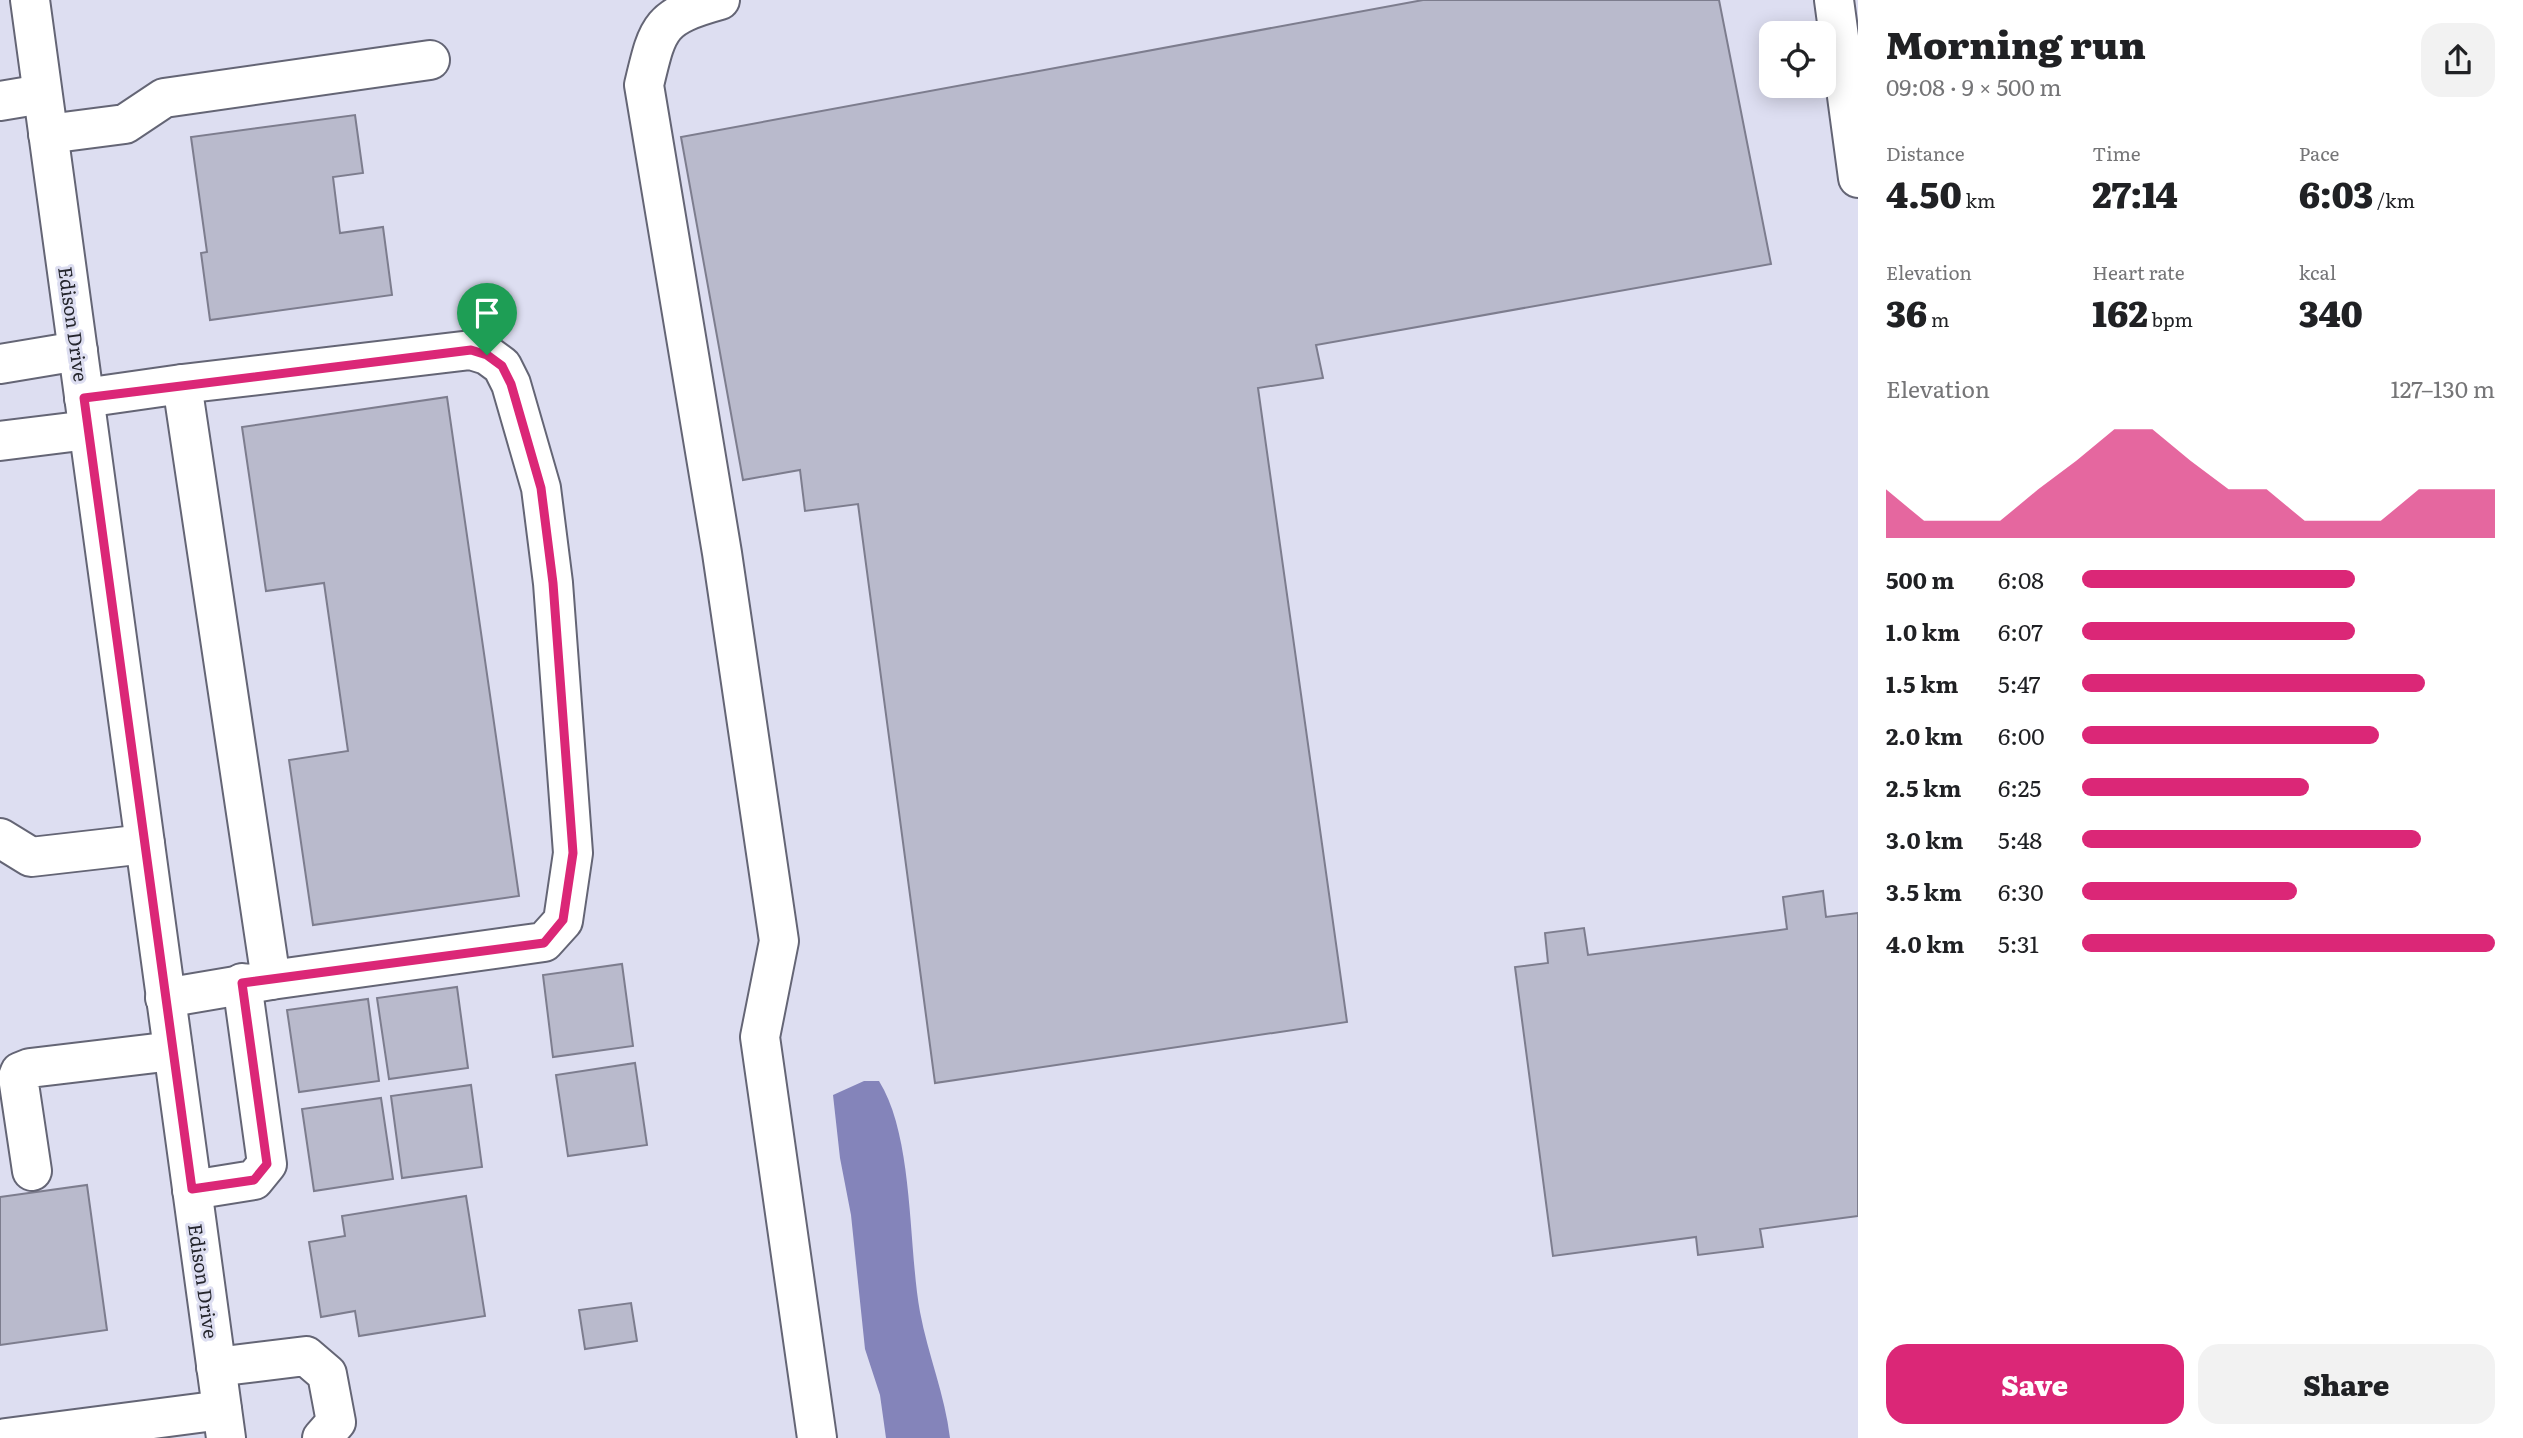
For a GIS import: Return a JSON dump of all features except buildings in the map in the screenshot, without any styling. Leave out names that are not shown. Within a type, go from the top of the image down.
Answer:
[{"type":"street","points":[[720,0],[682,11],[656,37],[644,85],[722,553],[779,941],[760,1037],[817,1438]]},
{"type":"street","points":[[1834,0],[1858,178]]},
{"type":"street","name":"Edison Drive","points":[[35,1],[42,94],[224,1424]]},
{"type":"street","points":[[48,134],[125,124],[164,98],[430,60]]},
{"type":"street","points":[[0,101],[42,94]]},
{"type":"street","points":[[0,441],[181,384],[471,350],[487,355],[502,366],[511,384],[541,488],[553,583],[573,853],[563,920],[544,943],[256,981],[166,998]]},
{"type":"street","points":[[0,364],[78,351]]},
{"type":"street","points":[[181,384],[256,981],[267,1164],[254,1180],[192,1189]]},
{"type":"street","points":[[0,838],[31,857],[145,844]]},
{"type":"street","points":[[32,1171],[18,1077],[20,1072],[173,1051]]},
{"type":"street","points":[[216,1367],[306,1356],[327,1374],[336,1422],[322,1438]]},
{"type":"street","points":[[6,1438],[224,1424]]},
{"type":"water","points":[[864,1081],[879,1081],[890,1104],[898,1131],[908,1193],[920,1312],[950,1438],[886,1438],[880,1395],[865,1349],[851,1215],[840,1158],[833,1095]]},
{"type":"route","points":[[471,350],[487,355],[502,366],[511,384],[541,488],[553,583],[573,853],[569,897],[563,920],[544,943],[242,983],[267,1164],[254,1180],[192,1189],[84,398],[471,350]]}]
